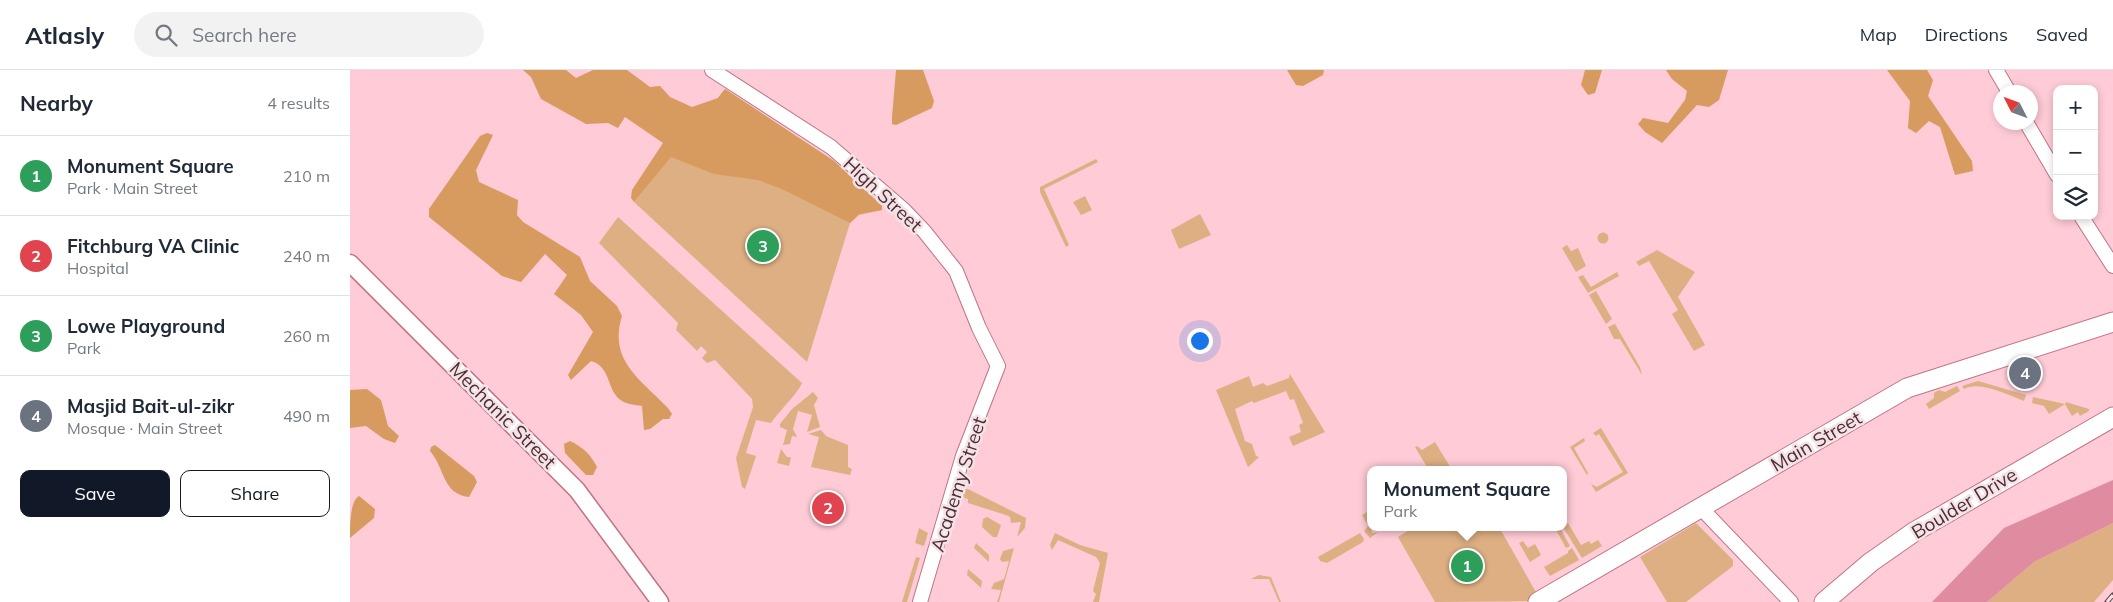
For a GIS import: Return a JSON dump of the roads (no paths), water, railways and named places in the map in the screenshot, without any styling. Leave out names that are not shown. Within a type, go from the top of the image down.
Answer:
[{"type":"highway","name":"Main Street","points":[[1538,602],[1907,388],[2113,322]]},
{"type":"highway","name":"Boulder Drive","points":[[1824,602],[1871,562],[1914,532],[2113,418]]},
{"type":"main road","name":"High Street","points":[[712,70],[845,158],[878,186],[924,231],[956,271],[979,328],[998,366]]},
{"type":"main road","points":[[1996,70],[2004,85]]},
{"type":"main road","points":[[2031,130],[2053,168]]},
{"type":"main road","points":[[2084,220],[2113,266]]},
{"type":"main road","name":"Mechanic Street","points":[[350,263],[578,490],[660,602]]},
{"type":"main road","name":"Academy Street","points":[[920,602],[963,456],[998,366]]},
{"type":"main road","points":[[1700,507],[1791,602]]},
{"type":"main road","name":"Mechanic Street","points":[[643,579],[648,602]]},
{"type":"railway","points":[[2107,602],[2113,595]]},
{"type":"place","name":"Lowe Playground","points":[[763,246]]},
{"type":"place","name":"Masjid Bait-ul-zikr","points":[[2025,373]]},
{"type":"place","name":"Fitchburg VA Clinic","points":[[828,508]]},
{"type":"place","name":"Monument Square","points":[[1467,566]]}]
